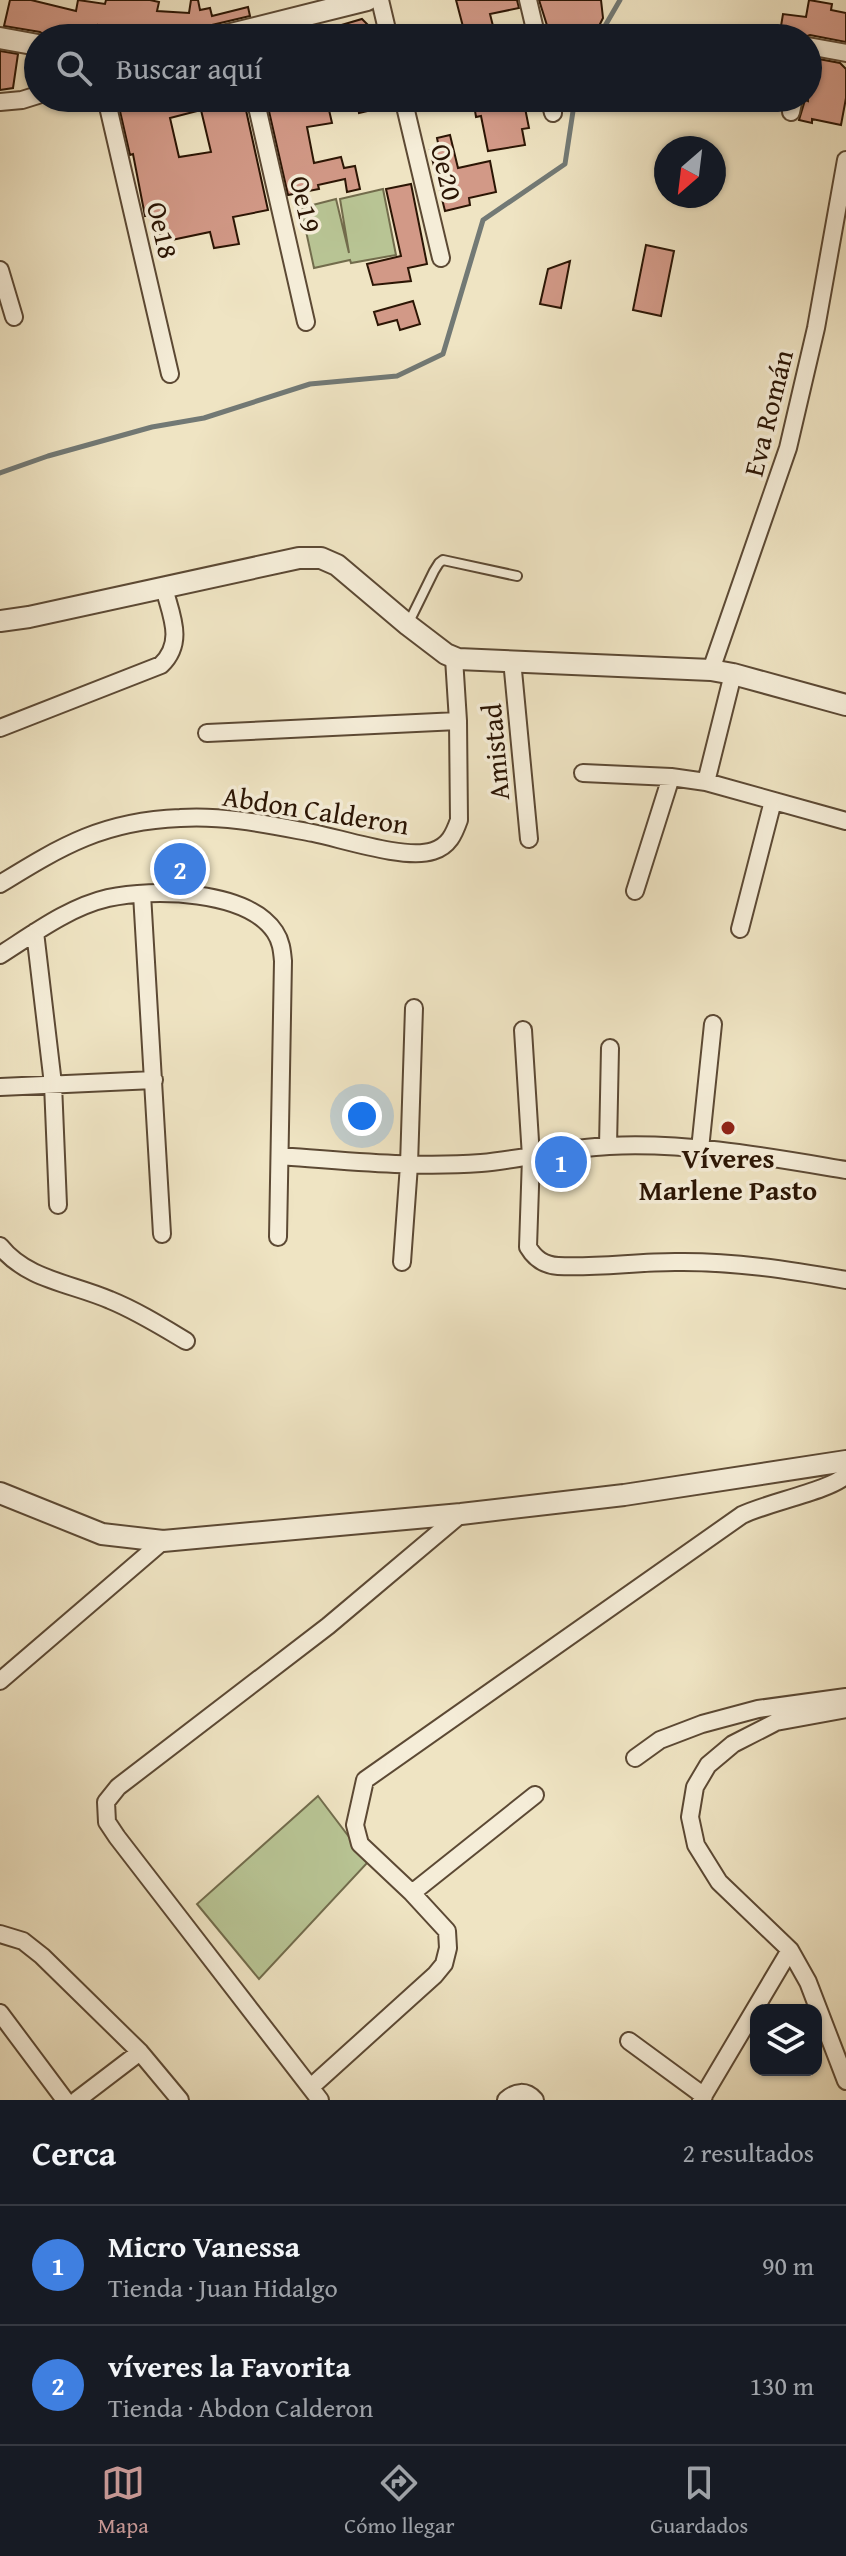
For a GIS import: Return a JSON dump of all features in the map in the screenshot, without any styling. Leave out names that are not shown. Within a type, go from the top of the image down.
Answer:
[{"type":"street","points":[[281,24],[367,0]]},
{"type":"street","points":[[380,0],[386,24]]},
{"type":"street","points":[[528,0],[534,24]]},
{"type":"street","points":[[0,38],[24,42]]},
{"type":"street","points":[[822,49],[846,53]]},
{"type":"street","points":[[0,102],[24,99]]},
{"type":"street","name":"Oe18","points":[[109,112],[170,374]]},
{"type":"street","name":"Oe19","points":[[258,112],[306,322]]},
{"type":"street","name":"Oe20","points":[[406,112],[441,258]]},
{"type":"street","name":"Eva Román","points":[[711,670],[788,448],[816,328],[846,160]]},
{"type":"street","points":[[0,270],[14,317]]},
{"type":"street","points":[[0,621],[299,558],[321,558],[337,565],[408,625],[454,658],[711,670],[846,705]]},
{"type":"street","points":[[0,728],[161,665],[170,657],[176,633],[164,588]]},
{"type":"street","name":"Abdon Calderon","points":[[0,884],[60,847],[90,834],[128,823],[181,818],[236,819],[386,849],[430,852],[445,846],[459,820],[454,658]]},
{"type":"street","name":"Amistad","points":[[512,660],[529,839]]},
{"type":"street","points":[[706,782],[733,674]]},
{"type":"street","points":[[207,733],[458,721]]},
{"type":"street","points":[[583,773],[671,777],[706,782],[846,821]]},
{"type":"street","points":[[635,891],[671,777]]},
{"type":"street","points":[[740,929],[773,801]]},
{"type":"street","points":[[142,894],[162,1234]]},
{"type":"street","points":[[0,955],[74,911],[107,898],[177,894],[230,902],[265,920],[282,944],[283,961],[278,1237]]},
{"type":"street","points":[[35,932],[53,1084],[58,1205]]},
{"type":"street","points":[[402,1262],[409,1165],[414,1008]]},
{"type":"street","points":[[700,1149],[713,1024]]},
{"type":"street","points":[[523,1030],[531,1157],[528,1247],[532,1255],[546,1264],[557,1266],[635,1262],[718,1263],[846,1280]]},
{"type":"street","points":[[608,1146],[610,1048]]},
{"type":"street","points":[[0,1087],[154,1080]]},
{"type":"street","points":[[280,1156],[409,1165],[482,1163],[608,1146],[700,1149],[846,1170]]},
{"type":"street","points":[[0,1246],[14,1261],[39,1275],[142,1314],[186,1341]]},
{"type":"street","points":[[0,1493],[102,1534],[163,1541],[461,1514],[624,1495],[846,1461]]},
{"type":"street","points":[[461,1514],[328,1626],[118,1787],[106,1802],[107,1822],[117,1837],[315,2094],[435,1975],[444,1964],[448,1948],[447,1931],[360,1844],[355,1825],[365,1780],[742,1515],[766,1504],[833,1484],[846,1475]]},
{"type":"street","points":[[0,1681],[163,1541]]},
{"type":"street","points":[[635,1758],[660,1740],[702,1724],[758,1709],[846,1697]]},
{"type":"street","points":[[846,1709],[776,1722],[733,1744],[708,1765],[695,1787],[690,1817],[696,1845],[719,1882],[790,1950],[808,1982],[846,2081]]},
{"type":"street","points":[[412,1893],[535,1795]]},
{"type":"street","points":[[0,1934],[23,1941],[42,1956],[140,2052],[180,2100]]},
{"type":"street","points":[[629,2041],[703,2098],[790,1950]]},
{"type":"street","points":[[0,2013],[65,2100]]},
{"type":"street","points":[[77,2100],[140,2052]]},
{"type":"street","points":[[506,2100],[522,2092],[535,2100]]},
{"type":"lane","points":[[408,625],[434,571],[443,560],[517,576]]},
{"type":"green space","points":[[383,189],[396,255],[314,268],[301,208],[336,199],[349,253],[340,199]]},
{"type":"green space","points":[[318,1796],[368,1862],[259,1979],[197,1904]]},
{"type":"building","points":[[10,0],[31,0],[76,11],[78,0],[105,4],[106,0],[150,0],[159,2],[157,11],[189,13],[191,0],[198,0],[200,10],[210,8],[212,16],[248,7],[250,16],[216,24],[24,24],[24,29],[4,26]]},
{"type":"building","points":[[456,0],[517,0],[519,8],[490,14],[492,24],[462,24]]},
{"type":"building","points":[[539,0],[601,0],[603,18],[600,24],[547,24]]},
{"type":"building","points":[[809,0],[832,4],[831,10],[846,13],[846,42],[822,37],[822,24],[781,24],[783,14],[806,17]]},
{"type":"building","points":[[362,19],[367,24],[345,24]]},
{"type":"building","points":[[0,51],[18,54],[13,88],[0,90]]},
{"type":"building","points":[[822,60],[840,63],[846,69],[846,98],[841,125],[812,119],[812,123],[799,120],[801,112],[822,112]]},
{"type":"building","points":[[120,112],[193,112],[170,118],[179,157],[211,152],[201,112],[246,112],[268,210],[233,217],[239,244],[214,248],[210,232],[162,242],[156,214],[145,216],[133,154],[130,155]]},
{"type":"building","points":[[269,112],[329,112],[332,123],[307,127],[314,163],[341,157],[344,168],[355,166],[360,189],[347,192],[345,179],[318,185],[319,189],[288,195]]},
{"type":"building","points":[[475,112],[526,112],[529,128],[522,129],[525,145],[488,151],[481,116],[476,117]]},
{"type":"building","points":[[450,135],[458,168],[490,161],[496,192],[469,198],[470,205],[445,211],[430,150],[439,148],[437,138]]},
{"type":"building","points":[[411,184],[427,264],[408,268],[411,281],[373,285],[367,264],[401,256],[386,189]]},
{"type":"building","points":[[646,245],[674,251],[661,316],[633,310]]},
{"type":"building","points":[[570,261],[561,308],[540,304],[548,269]]},
{"type":"building","points":[[413,301],[420,324],[400,330],[397,320],[378,325],[374,312]]},
{"type":"waterway","points":[[606,24],[620,0]]},
{"type":"waterway","points":[[0,473],[152,427],[204,418],[310,384],[397,376],[443,354],[483,220],[565,164],[573,112]]},
{"type":"place","name":"víveres la Favorita","points":[[180,869]]},
{"type":"place","name":"Víveres Marlene Pasto","points":[[728,1128]]},
{"type":"place","name":"Micro Vanessa","points":[[561,1162]]}]
